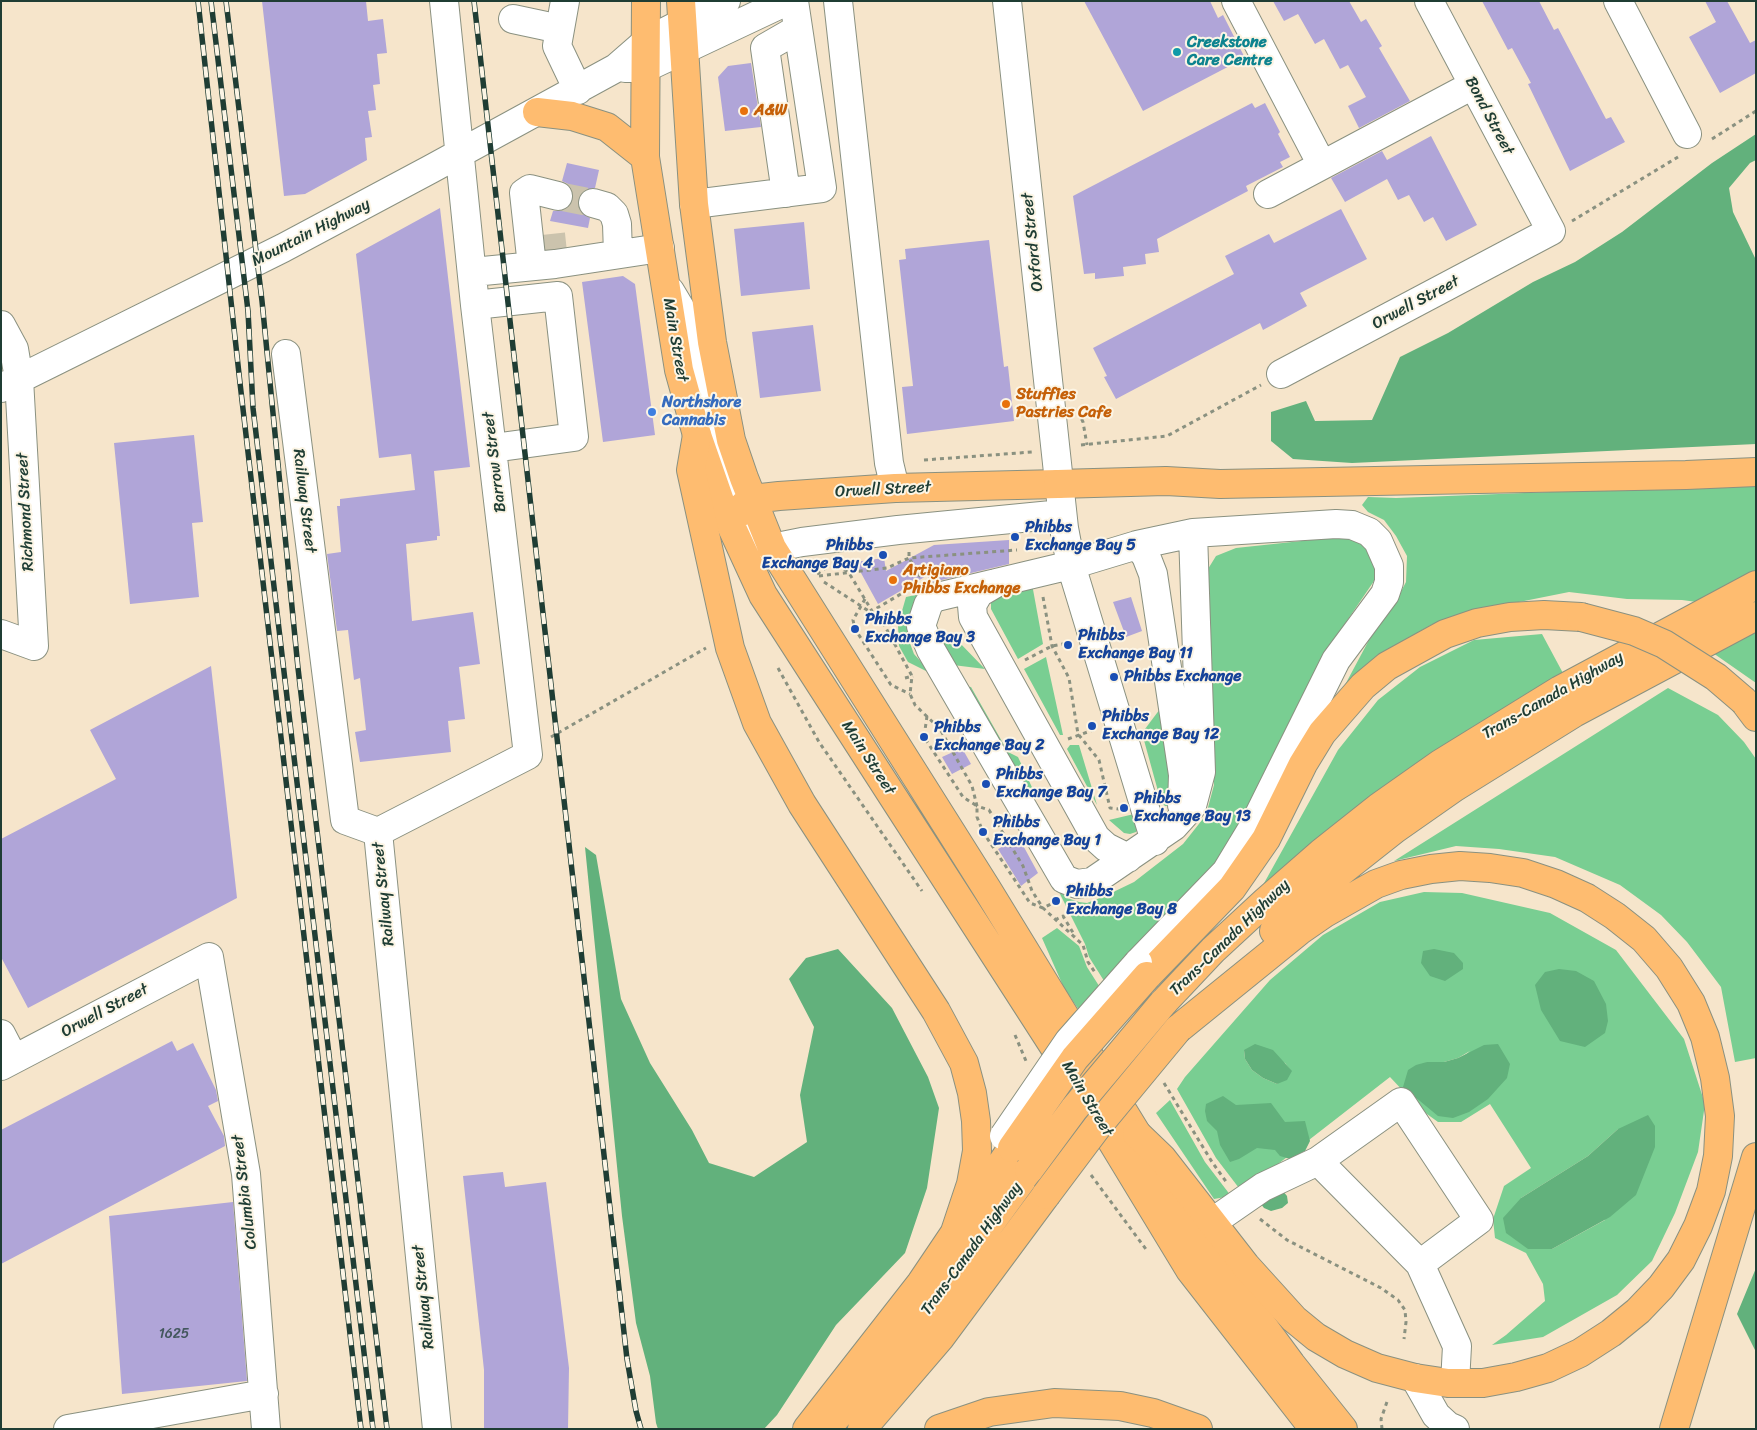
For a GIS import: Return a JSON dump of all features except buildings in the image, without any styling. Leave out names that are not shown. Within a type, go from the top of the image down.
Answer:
[{"type":"main road","name":"Main Street","points":[[646,1],[645,157],[679,370],[697,434],[721,504],[743,518],[772,548],[987,889],[1137,1134],[1151,1166],[1187,1220],[1291,1364],[1343,1429]]},
{"type":"main road","name":"Main Street","points":[[683,24],[694,204],[712,342],[731,440],[743,518],[763,595],[804,662],[962,900],[1057,1051],[1190,1270],[1314,1429]]},
{"type":"main road","points":[[537,112],[572,116],[607,127],[645,157]]},
{"type":"main road","points":[[697,434],[691,470],[730,648],[757,723],[802,804],[936,1011],[964,1063],[972,1093],[976,1121],[977,1151],[969,1192],[954,1235]]},
{"type":"main road","name":"Orwell Street","points":[[743,518],[895,488],[1166,481],[1230,484],[1756,472]]},
{"type":"main road","name":"Trans-Canada Highway","points":[[825,1429],[919,1322],[1074,1109],[1163,1003],[1213,950],[1266,901],[1321,852],[1379,807],[1447,760],[1560,690],[1756,584]]},
{"type":"main road","points":[[807,1429],[921,1283],[954,1235],[1008,1142],[1142,970],[1232,888],[1266,839],[1303,764],[1322,734],[1363,686],[1387,666],[1446,634],[1477,623],[1527,616],[1581,617],[1634,631],[1664,644],[1716,677],[1750,709]]},
{"type":"main road","name":"Trans-Canada Highway","points":[[862,1429],[940,1338],[1097,1127],[1178,1029],[1284,921],[1395,829],[1455,787],[1565,718],[1756,616]]},
{"type":"main road","points":[[1137,1134],[1162,1158],[1211,1223],[1288,1312],[1316,1337],[1345,1354],[1377,1368],[1415,1378],[1455,1383],[1483,1383],[1516,1377],[1548,1368],[1580,1353],[1611,1333],[1638,1311],[1661,1287],[1681,1260],[1698,1226],[1711,1191],[1718,1156],[1720,1116],[1716,1078],[1705,1037],[1691,1003],[1669,968],[1644,939],[1615,916],[1587,898],[1556,884],[1523,873],[1460,866],[1430,869],[1401,875],[1376,884],[1325,913],[1178,1029]]},
{"type":"main road","points":[[1674,1429],[1756,1157]]},
{"type":"main road","points":[[939,1429],[989,1412],[1054,1403],[1120,1406],[1153,1414],[1198,1429]]},
{"type":"street","name":"Barrow Street","points":[[444,1],[475,305],[528,755]]},
{"type":"street","points":[[564,1],[557,46],[578,90]]},
{"type":"street","name":"Mountain Highway","points":[[10,383],[283,248],[460,154],[616,68],[647,41],[726,1]]},
{"type":"street","name":"Mountain Highway","points":[[616,68],[645,68],[683,24],[787,1]]},
{"type":"street","points":[[694,204],[822,188],[794,1]]},
{"type":"street","points":[[838,1],[885,426],[895,488]]},
{"type":"street","name":"Oxford Street","points":[[1007,1],[1058,484],[1071,565],[1164,833]]},
{"type":"street","points":[[1236,1],[1322,165]]},
{"type":"street","name":"Bond Street","points":[[1429,1],[1551,231]]},
{"type":"street","points":[[1618,1],[1693,143]]},
{"type":"street","points":[[512,19],[560,28]]},
{"type":"street","points":[[786,193],[764,48],[798,29]]},
{"type":"street","points":[[1268,194],[1473,85]]},
{"type":"street","points":[[493,448],[574,437],[558,296],[557,259],[524,193],[530,189],[558,196]]},
{"type":"street","points":[[593,203],[607,207],[614,214],[617,224],[618,254]]},
{"type":"street","name":"Orwell Street","points":[[1281,374],[1551,231]]},
{"type":"street","points":[[473,272],[557,259],[618,254],[660,248]]},
{"type":"street","points":[[665,283],[682,311],[716,447],[743,518]]},
{"type":"street","points":[[475,305],[558,296]]},
{"type":"street","name":"Richmond Street","points":[[1,325],[14,349],[10,383],[34,646],[1,634]]},
{"type":"street","name":"Railway Street","points":[[286,354],[345,820],[378,832],[437,1429]]},
{"type":"street","points":[[772,548],[802,542],[888,531],[1062,514]]},
{"type":"street","points":[[1142,970],[1226,872],[1252,829],[1336,660],[1376,608],[1390,582],[1389,566],[1378,541],[1369,532],[1352,525],[1284,526],[1194,533],[1138,545],[1071,565],[934,598],[928,605],[921,626],[931,650],[1064,879],[1077,884],[1092,882],[1164,833],[1192,806],[1201,772],[1194,533]]},
{"type":"street","points":[[1138,545],[1146,556],[1153,574],[1183,775],[1183,802],[1164,833]]},
{"type":"street","points":[[996,583],[979,593],[972,604],[973,617],[1096,838],[1106,847],[1128,858]]},
{"type":"street","points":[[378,832],[528,755]]},
{"type":"street","name":"Orwell Street","points":[[8,1062],[208,957]]},
{"type":"street","name":"Columbia Street","points":[[208,957],[246,1174],[266,1429]]},
{"type":"street","points":[[1,1034],[8,1062]]},
{"type":"street","points":[[1211,1223],[1263,1187],[1318,1161],[1402,1102],[1479,1220],[1420,1264]]},
{"type":"street","points":[[969,1192],[1008,1142]]},
{"type":"street","points":[[1318,1161],[1420,1264],[1457,1346],[1455,1383]]},
{"type":"street","points":[[1415,1378],[1436,1415],[1448,1426],[1455,1429]]},
{"type":"street","points":[[68,1429],[264,1394]]},
{"type":"path","points":[[1551,231],[1583,216],[1693,143],[1756,111]]},
{"type":"path","points":[[1075,446],[1167,436],[1281,374]]},
{"type":"path","points":[[815,576],[887,568],[909,558],[1024,549]]},
{"type":"path","points":[[909,558],[922,580]]},
{"type":"path","points":[[836,562],[849,573],[872,611],[907,591]]},
{"type":"path","points":[[1042,594],[1052,646],[1069,678],[1078,734],[1099,760],[1111,810],[1124,808]]},
{"type":"path","points":[[865,599],[853,620],[855,629],[893,684],[910,694]]},
{"type":"path","points":[[1021,663],[1052,646],[1068,643]]},
{"type":"path","points":[[528,755],[556,734],[711,645]]},
{"type":"path","points":[[776,664],[819,742],[926,898]]},
{"type":"path","points":[[927,716],[924,737],[963,797],[977,806],[977,817],[983,832],[1030,903],[1043,908]]},
{"type":"path","points":[[1063,742],[1078,734],[1094,730]]},
{"type":"path","points":[[1055,920],[1063,916],[1078,941]]},
{"type":"path","points":[[1014,1034],[1030,1070]]},
{"type":"path","points":[[1089,1172],[1153,1259]]},
{"type":"path","points":[[1241,1202],[1287,1240],[1381,1288],[1398,1300],[1405,1310],[1404,1339]]},
{"type":"path","points":[[1382,1429],[1382,1419],[1388,1399]]},
{"type":"green space","points":[[1756,134],[1756,160],[1750,163],[1729,188],[1733,212],[1756,260],[1756,444],[1352,463],[1293,459],[1271,441],[1271,412],[1306,401],[1315,421],[1372,420],[1400,357],[1448,333],[1533,282],[1575,262],[1622,232],[1712,163]]},
{"type":"green space","points":[[1756,484],[1756,575],[1704,603],[1682,600],[1627,599],[1569,592],[1474,611],[1431,625],[1401,642],[1375,663],[1338,698],[1377,625],[1395,603],[1406,582],[1407,556],[1384,520],[1368,512],[1362,505],[1368,497],[1396,498]]},
{"type":"green space","points":[[1348,536],[1367,545],[1377,567],[1374,581],[1325,653],[1220,865],[1106,984],[1089,957],[1085,944],[1058,890],[1067,898],[1087,903],[1134,882],[1183,844],[1206,815],[1214,785],[1208,569],[1216,556],[1236,548]]},
{"type":"green space","points":[[1032,584],[1043,644],[1018,659],[991,609],[991,601],[995,595]]},
{"type":"green space","points":[[925,593],[913,604],[908,638],[914,654],[932,674],[908,662],[899,646],[898,625],[906,597]]},
{"type":"green space","points":[[1756,631],[1756,683],[1713,653]]},
{"type":"green space","points":[[1542,634],[1564,675],[1384,788],[1339,821],[1256,901],[1338,750],[1378,700],[1420,667],[1474,640]]},
{"type":"green space","points":[[949,637],[957,640],[985,669],[953,665],[941,644],[945,638]]},
{"type":"green space","points":[[1046,657],[1063,735],[1060,735],[1024,669]]},
{"type":"green space","points":[[964,686],[971,687],[1008,752],[1018,757],[1036,796],[1029,798]]},
{"type":"green space","points":[[1668,688],[1718,715],[1744,742],[1756,759],[1756,1058],[1735,1062],[1721,987],[1687,942],[1661,915],[1620,885],[1555,857],[1499,849],[1456,846],[1394,861]]},
{"type":"green space","points":[[1160,709],[1174,794],[1169,806],[1165,806],[1161,802],[1142,733]]},
{"type":"green space","points":[[1070,745],[1079,745],[1097,805],[1067,749]]},
{"type":"green space","points":[[1134,814],[1139,826],[1136,832],[1130,834],[1124,833],[1109,820]]},
{"type":"green space","points":[[585,847],[596,855],[621,999],[650,1063],[692,1130],[709,1163],[754,1177],[807,1142],[800,1095],[814,1027],[789,979],[806,958],[838,949],[892,1008],[928,1077],[939,1108],[927,1188],[905,1253],[836,1325],[777,1415],[764,1429],[658,1429],[656,1423],[650,1376],[636,1323],[622,1216]]},
{"type":"green space","points":[[1424,892],[1462,893],[1550,913],[1616,950],[1684,1039],[1705,1104],[1698,1152],[1675,1213],[1652,1261],[1617,1295],[1543,1337],[1492,1345],[1545,1301],[1543,1284],[1526,1253],[1495,1238],[1493,1219],[1504,1186],[1531,1168],[1490,1104],[1461,1122],[1438,1122],[1420,1109],[1390,1077],[1242,1192],[1216,1158],[1177,1089],[1185,1077],[1270,980],[1323,935],[1380,902]],"holes":[[[1244,1050],[1285,1063],[1291,1071],[1277,1084],[1263,1078],[1252,1070],[1245,1059]],[[1470,1051],[1414,1098],[1427,1062],[1444,1062],[1458,1058]],[[1618,1129],[1605,1220],[1552,1249],[1521,1198],[1588,1156]]]},
{"type":"green space","points":[[1057,928],[1079,946],[1087,967],[1101,989],[1081,1013],[1064,988],[1042,938]]},
{"type":"green space","points":[[1434,949],[1454,953],[1463,963],[1463,969],[1445,981],[1430,976],[1421,963],[1423,951]]},
{"type":"green space","points":[[1559,969],[1576,971],[1594,981],[1606,1004],[1608,1021],[1605,1033],[1585,1047],[1560,1041],[1541,1010],[1535,985],[1545,972]]},
{"type":"green space","points":[[1255,1044],[1273,1050],[1292,1071],[1287,1080],[1277,1084],[1263,1078],[1252,1070],[1245,1059],[1244,1050]]},
{"type":"green space","points":[[1498,1044],[1510,1064],[1507,1078],[1488,1099],[1469,1112],[1453,1118],[1438,1116],[1403,1087],[1408,1070],[1416,1065],[1427,1062],[1444,1062],[1458,1058],[1484,1045]]},
{"type":"green space","points":[[1223,1096],[1236,1105],[1271,1103],[1285,1122],[1305,1121],[1310,1141],[1305,1151],[1290,1159],[1280,1156],[1275,1150],[1257,1148],[1230,1162],[1220,1145],[1217,1131],[1207,1121],[1205,1111],[1206,1104]]},
{"type":"green space","points":[[1170,1100],[1205,1162],[1231,1196],[1214,1199],[1156,1113]]},
{"type":"green space","points":[[1648,1115],[1655,1126],[1655,1147],[1636,1195],[1610,1217],[1552,1249],[1528,1249],[1506,1233],[1503,1218],[1521,1198],[1588,1156],[1618,1129]]},
{"type":"green space","points":[[1282,1190],[1287,1196],[1288,1203],[1282,1208],[1271,1211],[1264,1208],[1257,1199]]},
{"type":"green space","points":[[1756,1268],[1756,1352],[1737,1314]]},
{"type":"tunnel","points":[[558,196],[593,203]]},
{"type":"tunnel","points":[[551,234],[553,253]]},
{"type":"railway","points":[[198,1],[240,383],[361,1429]]},
{"type":"railway","points":[[211,1],[248,311],[253,408],[373,1429]]},
{"type":"railway","points":[[226,1],[262,301],[298,668],[387,1429]]},
{"type":"railway","points":[[474,1],[627,1359],[641,1429]]},
{"type":"place","name":"Creekstone Care Centre","points":[[1177,52]]},
{"type":"place","name":"A&W","points":[[744,111]]},
{"type":"place","name":"Stuffies Pastries Cafe","points":[[1006,404]]},
{"type":"place","name":"Northshore Cannabis","points":[[652,412]]},
{"type":"place","name":"Phibbs Exchange Bay 5","points":[[1015,537]]},
{"type":"place","name":"Phibbs Exchange Bay 4","points":[[883,555]]},
{"type":"place","name":"Artigiano Phibbs Exchange","points":[[893,580]]},
{"type":"place","name":"Phibbs Exchange Bay 3","points":[[855,629]]},
{"type":"place","name":"Phibbs Exchange Bay 11","points":[[1068,645]]},
{"type":"place","name":"Phibbs Exchange","points":[[1114,677]]},
{"type":"place","name":"Phibbs Exchange Bay 12","points":[[1092,726]]},
{"type":"place","name":"Phibbs Exchange Bay 2","points":[[924,737]]},
{"type":"place","name":"Phibbs Exchange Bay 7","points":[[986,784]]},
{"type":"place","name":"Phibbs Exchange Bay 13","points":[[1124,808]]},
{"type":"place","name":"Phibbs Exchange Bay 1","points":[[983,832]]},
{"type":"place","name":"Phibbs Exchange Bay 8","points":[[1056,901]]}]
